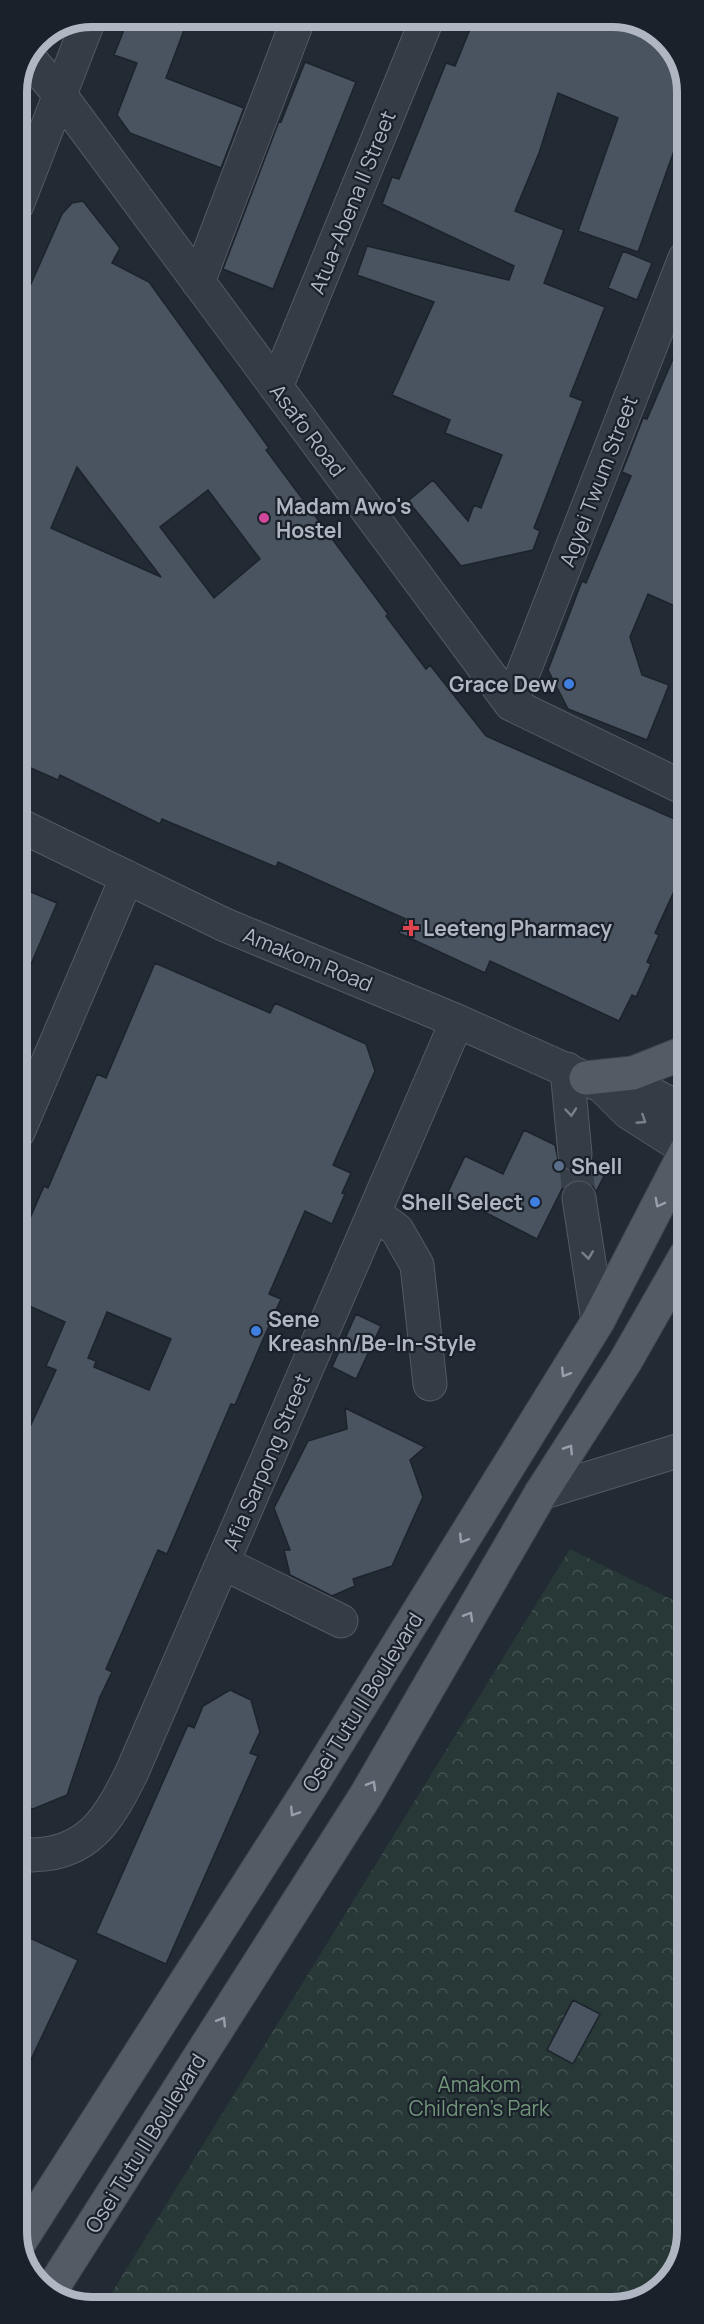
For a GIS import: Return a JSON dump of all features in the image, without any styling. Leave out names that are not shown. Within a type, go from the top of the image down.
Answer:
[{"type":"main road","points":[[585,1078],[640,1071],[677,1056]]},
{"type":"main road","name":"Osei Tutu II Boulevard","points":[[27,2230],[314,1781],[598,1321],[677,1167]]},
{"type":"main road","name":"Osei Tutu II Boulevard","points":[[54,2285],[366,1795],[541,1493],[625,1362],[677,1271]]},
{"type":"main road","points":[[625,1362],[677,1306]]},
{"type":"street","points":[[27,179],[86,27]]},
{"type":"street","points":[[198,282],[295,27]]},
{"type":"street","name":"Atua-Abena II Street","points":[[276,387],[424,27]]},
{"type":"street","name":"Asafo Road","points":[[34,64],[60,95],[512,704],[677,785]]},
{"type":"street","name":"Agyei Twum Street","points":[[512,704],[677,279]]},
{"type":"street","name":"Amakom Road","points":[[27,829],[225,925],[457,1021],[585,1078],[642,1089],[677,1107]]},
{"type":"street","points":[[27,1111],[127,877]]},
{"type":"street","name":"Afia Sarpong Street","points":[[27,1854],[58,1852],[91,1836],[114,1808],[132,1772],[457,1021]]},
{"type":"street","points":[[575,1154],[585,1078]]},
{"type":"street","name":"Amakom Road","points":[[585,1078],[628,1112],[677,1144]]},
{"type":"street","points":[[579,1198],[598,1321]]},
{"type":"street","points":[[374,1214],[397,1230],[417,1265],[430,1384]]},
{"type":"street","points":[[541,1493],[677,1451]]},
{"type":"street","points":[[223,1563],[341,1621]]},
{"type":"green space","name":"Amakom Children's Park","points":[[570,1549],[677,1602],[677,2232],[674,2253],[664,2272],[655,2281],[637,2292],[612,2297],[109,2297]]},
{"type":"building","points":[[125,27],[185,27],[166,78],[244,108],[221,168],[130,133],[117,115],[137,63],[114,55]]},
{"type":"building","points":[[471,27],[616,27],[637,32],[661,49],[675,75],[677,92],[677,142],[638,252],[578,231],[618,118],[558,93],[539,153],[515,211],[564,230],[544,283],[605,307],[570,396],[583,401],[534,528],[540,531],[533,550],[461,566],[408,501],[433,480],[468,521],[474,505],[481,508],[502,455],[445,433],[450,420],[392,395],[434,302],[357,275],[367,246],[509,280],[514,266],[382,204],[392,177],[399,179],[446,63],[455,66]]},
{"type":"building","points":[[305,62],[356,82],[273,289],[223,269],[279,121],[281,122]]},
{"type":"building","points":[[83,201],[120,248],[112,263],[149,282],[269,448],[266,450],[388,614],[386,616],[426,669],[430,665],[486,736],[677,820],[677,885],[655,933],[659,935],[647,962],[651,964],[636,997],[632,995],[619,1021],[490,961],[485,973],[399,933],[406,919],[278,862],[276,867],[162,819],[160,824],[60,775],[58,780],[27,766],[27,293],[62,214],[72,203]],"holes":[[[77,467],[161,577],[51,528]],[[208,490],[260,559],[214,598],[160,527]]]},
{"type":"building","points":[[623,251],[652,263],[637,300],[608,288]]},
{"type":"building","points":[[677,350],[677,607],[648,594],[630,637],[642,675],[669,685],[647,740],[568,709],[548,670],[582,581],[586,583],[631,476],[622,472],[643,418],[647,419]]},
{"type":"building","points":[[27,890],[57,903],[27,974]]},
{"type":"building","points":[[155,963],[270,1013],[275,1003],[366,1044],[375,1071],[333,1165],[351,1173],[332,1224],[305,1211],[269,1294],[281,1299],[235,1405],[231,1404],[167,1554],[158,1550],[106,1669],[112,1672],[100,1697],[67,1795],[33,1809],[27,1807],[27,1428],[29,1429],[56,1370],[46,1366],[65,1322],[27,1305],[27,1225],[44,1186],[48,1188],[97,1074],[106,1078]],"holes":[[[107,1312],[171,1339],[149,1390],[94,1367],[96,1361],[88,1358]]]},
{"type":"building","points":[[524,1130],[555,1145],[559,1164],[567,1171],[577,1173],[592,1163],[607,1170],[596,1192],[593,1186],[585,1180],[576,1180],[567,1184],[562,1189],[537,1239],[471,1205],[470,1207],[446,1196],[465,1156],[503,1174]]},
{"type":"building","points":[[356,1314],[381,1326],[356,1379],[332,1367]]},
{"type":"building","points":[[345,1408],[425,1447],[410,1460],[423,1497],[392,1566],[353,1579],[355,1586],[332,1596],[290,1575],[284,1550],[290,1550],[274,1508],[308,1441],[347,1429]]},
{"type":"building","points":[[230,1690],[251,1700],[260,1732],[250,1753],[258,1756],[166,1964],[96,1933],[188,1725],[194,1728],[203,1706]]},
{"type":"building","points":[[27,1937],[78,1960],[27,2068]]},
{"type":"building","points":[[573,2000],[600,2014],[573,2064],[547,2050]]},
{"type":"tunnel","points":[[575,1154],[579,1198]]},
{"type":"place","name":"Madam Awo's Hostel","points":[[264,518]]},
{"type":"place","name":"Grace Dew","points":[[569,684]]},
{"type":"place","name":"Leeteng Pharmacy","points":[[411,928]]},
{"type":"place","name":"Shell","points":[[559,1166]]},
{"type":"place","name":"Shell Select","points":[[535,1202]]},
{"type":"place","name":"Sene Kreashn/Be-In-Style","points":[[256,1331]]}]
